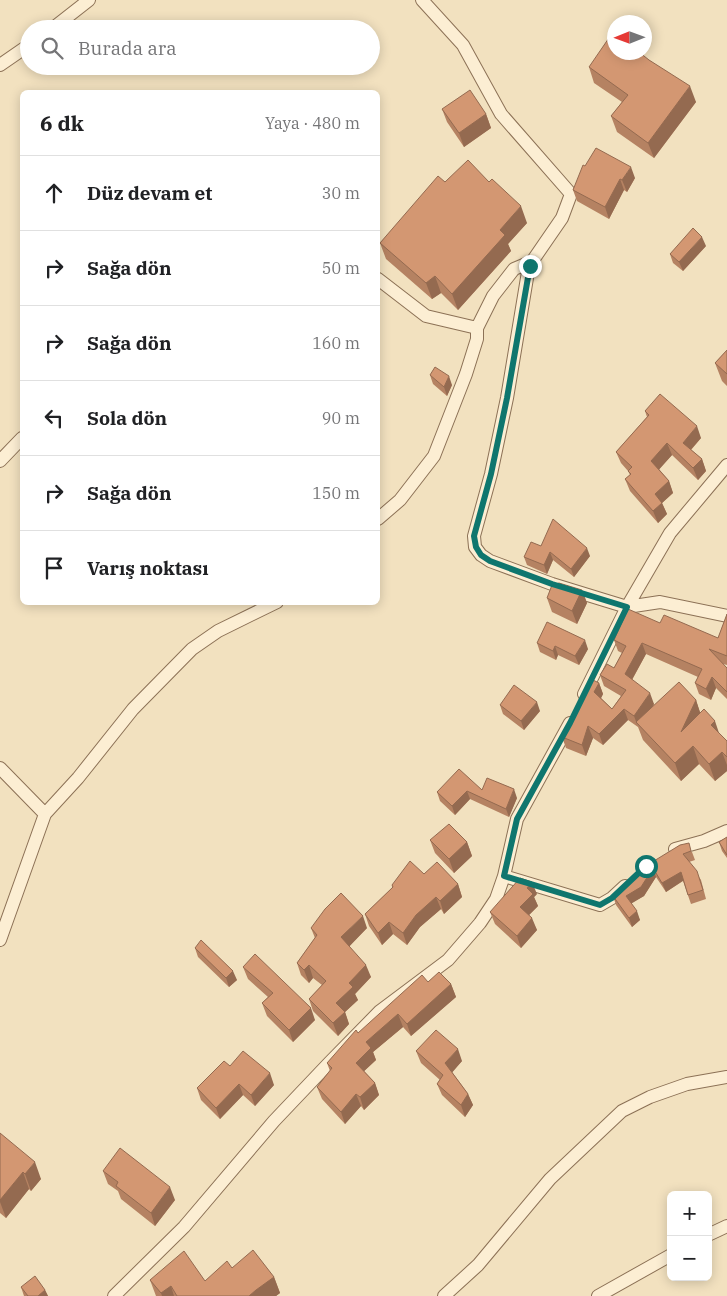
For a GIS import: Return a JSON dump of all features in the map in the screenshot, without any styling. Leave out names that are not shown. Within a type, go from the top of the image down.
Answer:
[{"type":"street","points":[[63,20],[89,0]]},
{"type":"street","points":[[422,0],[463,45],[501,114],[571,194],[562,218],[530,266],[491,474],[474,536],[476,547],[481,555],[490,561],[552,584],[627,607],[660,602],[727,616]]},
{"type":"street","points":[[0,65],[20,51]]},
{"type":"street","points":[[380,517],[400,500],[434,456],[466,374],[477,339],[476,328],[493,296],[514,269],[533,261]]},
{"type":"street","points":[[380,281],[426,316],[476,328]]},
{"type":"street","points":[[0,461],[20,440]]},
{"type":"street","points":[[114,1296],[184,1227],[274,1121],[336,1055],[380,1011],[448,960],[480,923],[496,899],[504,876],[517,819],[577,709],[627,607],[670,533],[727,465]]},
{"type":"street","points":[[0,940],[45,814],[78,778],[133,709],[192,649],[218,631],[271,605]]},
{"type":"street","points":[[0,768],[45,814]]},
{"type":"street","points":[[663,856],[680,846],[704,841],[727,831]]},
{"type":"street","points":[[504,876],[600,905],[612,898],[632,879]]},
{"type":"street","points":[[444,1296],[478,1265],[550,1179],[622,1111],[687,1084],[727,1077]]},
{"type":"street","points":[[712,1233],[727,1226]]},
{"type":"street","points":[[598,1296],[667,1257]]},
{"type":"building","points":[[607,41],[607,60],[649,60],[690,86],[648,143],[611,116],[628,95],[589,67]]},
{"type":"building","points":[[470,90],[486,114],[459,133],[442,109]]},
{"type":"building","points":[[596,148],[631,167],[622,180],[620,179],[605,207],[573,190],[583,165],[585,166]]},
{"type":"building","points":[[468,160],[489,182],[492,179],[521,206],[500,230],[505,235],[452,294],[435,276],[426,283],[380,243],[438,176],[445,182]]},
{"type":"building","points":[[693,228],[702,237],[679,262],[670,254]]},
{"type":"building","points":[[727,350],[727,374],[715,363]]},
{"type":"building","points":[[435,367],[449,376],[444,387],[430,375]]},
{"type":"building","points":[[660,394],[697,426],[683,443],[702,459],[693,468],[667,443],[651,461],[669,481],[655,494],[662,503],[653,511],[625,479],[631,474],[628,471],[632,467],[616,452],[649,415],[645,411]]},
{"type":"building","points":[[553,519],[587,548],[571,569],[550,552],[544,565],[524,557],[531,542],[541,546]]},
{"type":"building","points":[[559,583],[582,590],[572,611],[547,598],[552,585]]},
{"type":"building","points":[[628,609],[660,623],[664,615],[718,638],[727,614],[727,656],[709,649],[727,668],[727,692],[712,677],[706,689],[695,683],[702,669],[642,643],[625,674],[650,693],[634,716],[624,709],[599,734],[588,726],[582,745],[562,737],[591,679],[599,683],[594,692],[612,709],[626,690],[600,675],[607,664],[614,668],[626,646],[614,640]]},
{"type":"building","points":[[547,622],[585,640],[575,656],[555,646],[553,651],[537,643]]},
{"type":"building","points":[[679,682],[696,700],[681,732],[704,709],[715,721],[711,725],[727,741],[727,757],[722,752],[709,764],[693,746],[675,763],[636,722]]},
{"type":"building","points":[[514,685],[537,702],[521,721],[500,705]]},
{"type":"building","points":[[459,769],[482,790],[487,778],[514,789],[506,809],[467,791],[452,806],[437,792]]},
{"type":"building","points":[[449,824],[467,842],[449,859],[430,840]]},
{"type":"building","points":[[727,837],[727,855],[719,842]]},
{"type":"building","points":[[689,843],[691,851],[683,854],[697,871],[703,890],[688,895],[681,872],[662,883],[653,868],[641,887],[626,896],[637,911],[629,918],[613,896],[649,864],[680,845]]},
{"type":"building","points":[[410,861],[424,874],[437,862],[458,884],[440,901],[436,897],[416,915],[403,933],[389,922],[378,933],[365,914],[393,887],[392,885]]},
{"type":"building","points":[[520,878],[532,882],[527,888],[533,894],[520,907],[532,918],[517,936],[490,912]]},
{"type":"building","points":[[341,893],[363,916],[341,937],[366,965],[349,983],[353,987],[336,1003],[345,1012],[333,1023],[309,999],[326,981],[309,965],[304,970],[297,963],[317,935],[311,928],[325,909]]},
{"type":"building","points":[[201,940],[233,971],[226,978],[195,948]]},
{"type":"building","points":[[255,954],[311,1008],[289,1030],[262,1003],[273,993],[243,967]]},
{"type":"building","points":[[439,972],[451,984],[407,1024],[398,1014],[366,1042],[371,1048],[356,1063],[375,1083],[360,1097],[356,1094],[341,1112],[317,1087],[332,1068],[327,1063],[356,1030],[358,1033],[422,975],[428,982]]},
{"type":"building","points":[[436,1030],[458,1049],[445,1063],[468,1094],[461,1105],[437,1084],[443,1075],[416,1051]]},
{"type":"building","points":[[243,1051],[270,1073],[251,1095],[239,1084],[216,1108],[197,1088],[224,1061],[230,1066]]},
{"type":"building","points":[[0,1133],[35,1162],[25,1174],[23,1172],[0,1200]]},
{"type":"building","points":[[120,1148],[170,1187],[151,1213],[116,1186],[118,1182],[103,1171]]},
{"type":"building","points":[[253,1250],[274,1277],[249,1296],[177,1296],[171,1286],[161,1293],[150,1280],[184,1251],[205,1281],[227,1261],[232,1268]]},
{"type":"building","points":[[35,1276],[45,1290],[38,1296],[28,1296],[21,1287]]},
{"type":"route","points":[[530,266],[507,398],[491,474],[474,536],[476,547],[481,555],[490,561],[552,584],[627,607],[570,723],[517,819],[504,876],[600,905],[612,898],[646,866]]}]
